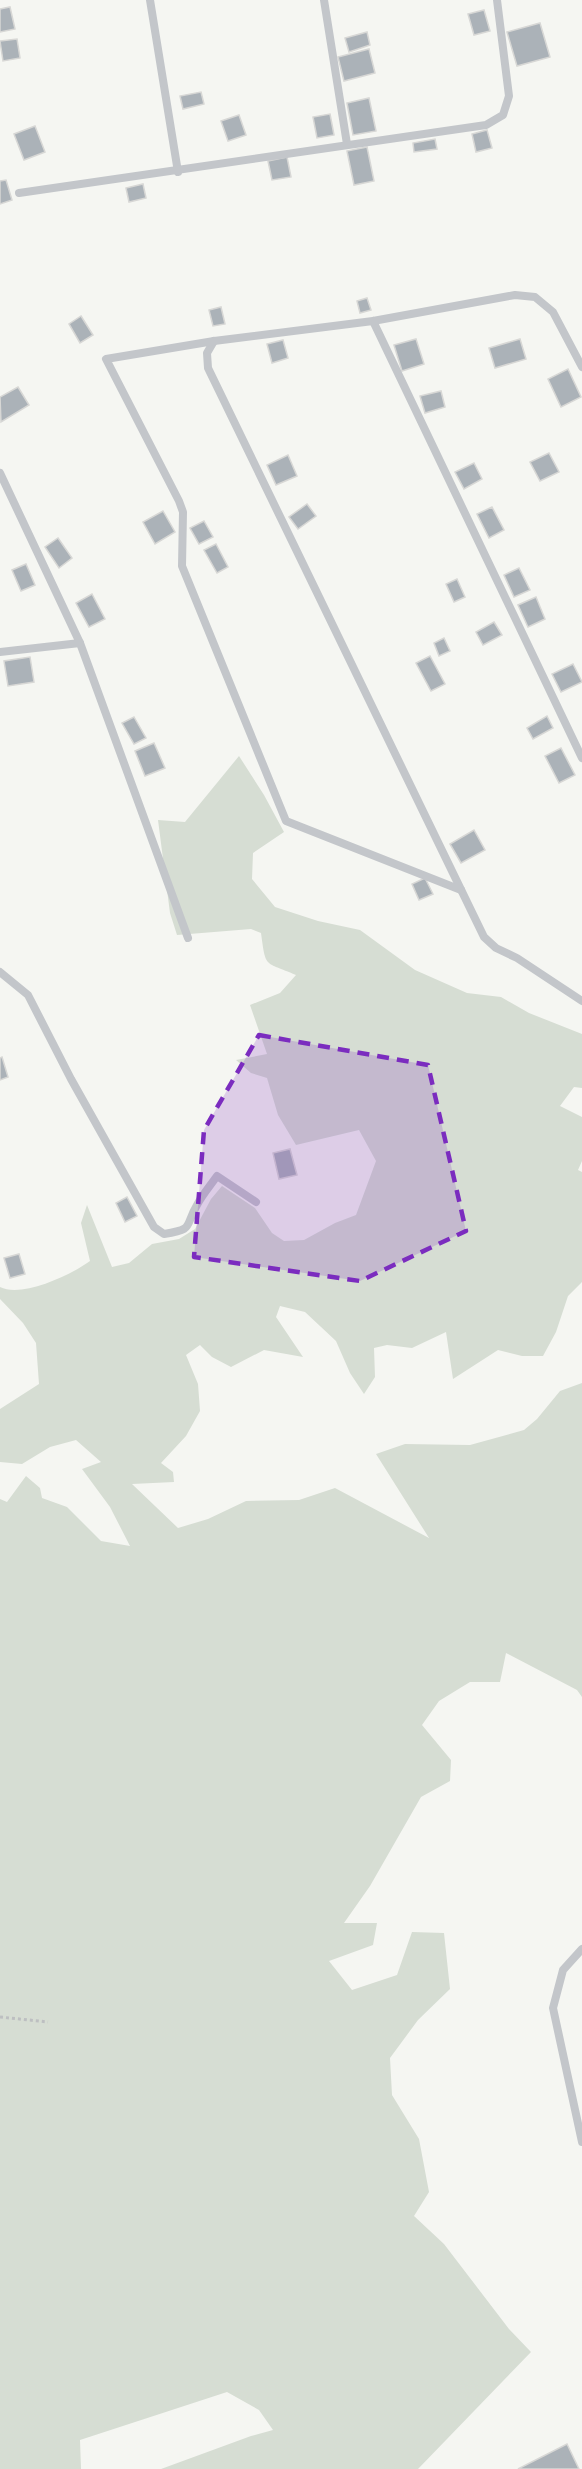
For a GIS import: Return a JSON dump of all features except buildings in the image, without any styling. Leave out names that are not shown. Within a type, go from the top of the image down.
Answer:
[{"type":"lane","points":[[150,0],[178,172]]},
{"type":"lane","points":[[324,0],[347,144]]},
{"type":"lane","points":[[19,193],[178,172],[486,124],[503,115],[509,96],[497,0]]},
{"type":"lane","points":[[461,890],[286,821],[182,566],[183,512],[179,501],[106,359],[214,341],[373,321],[515,296],[535,297],[553,312],[582,367]]},
{"type":"lane","points":[[373,321],[582,758]]},
{"type":"lane","points":[[214,341],[207,353],[208,368],[484,937],[496,948],[518,958],[582,1001]]},
{"type":"lane","points":[[0,473],[80,643],[188,938]]},
{"type":"lane","points":[[0,652],[80,643]]},
{"type":"lane","points":[[0,972],[28,995],[71,1078],[154,1227],[164,1234],[181,1231],[190,1225],[196,1206],[216,1176],[256,1202]]},
{"type":"lane","points":[[582,1949],[563,1970],[553,2008],[582,2142]]},
{"type":"path","points":[[0,2017],[48,2022]]},
{"type":"highlighted area","points":[[259,1035],[428,1065],[466,1231],[360,1281],[194,1257],[204,1130]]},
{"type":"shaded area","points":[[239,756],[284,832],[253,853],[252,879],[275,907],[318,921],[360,930],[415,970],[467,993],[501,997],[529,1013],[582,1034],[582,1088],[574,1087],[560,1106],[582,1117],[582,1161],[578,1170],[582,1172],[582,1282],[568,1296],[556,1332],[543,1356],[522,1356],[498,1350],[453,1379],[446,1332],[412,1348],[387,1345],[374,1348],[375,1377],[364,1394],[350,1373],[336,1341],[305,1312],[280,1306],[276,1317],[303,1357],[264,1350],[231,1367],[212,1357],[200,1345],[186,1355],[198,1384],[200,1411],[186,1436],[161,1463],[173,1472],[174,1482],[132,1484],[178,1528],[208,1519],[246,1501],[299,1500],[335,1488],[429,1538],[376,1454],[405,1444],[470,1445],[524,1430],[537,1419],[560,1391],[582,1383],[582,1697],[577,1690],[506,1653],[500,1682],[470,1682],[439,1701],[422,1725],[451,1760],[450,1781],[421,1797],[370,1886],[344,1923],[377,1923],[373,1945],[329,1961],[352,1990],[397,1975],[412,1932],[444,1933],[450,1989],[418,2020],[390,2058],[392,2095],[419,2139],[429,2192],[414,2216],[444,2244],[509,2329],[531,2352],[418,2469],[161,2469],[273,2430],[259,2410],[227,2392],[80,2440],[81,2469],[0,2469],[0,1499],[7,1502],[26,1476],[40,1488],[42,1498],[67,1507],[101,1541],[130,1546],[110,1507],[82,1469],[101,1462],[76,1440],[50,1447],[22,1464],[0,1462],[0,1409],[39,1384],[36,1343],[23,1323],[0,1299],[0,1287],[21,1290],[33,1287],[71,1273],[90,1261],[81,1223],[87,1205],[112,1267],[129,1263],[152,1244],[179,1239],[195,1229],[211,1199],[222,1186],[255,1208],[272,1233],[284,1241],[304,1240],[335,1223],[356,1215],[376,1161],[359,1130],[296,1145],[278,1115],[267,1078],[251,1073],[236,1060],[267,1054],[250,1005],[280,993],[296,975],[268,962],[261,933],[251,929],[177,935],[170,913],[158,820],[185,822]]}]
